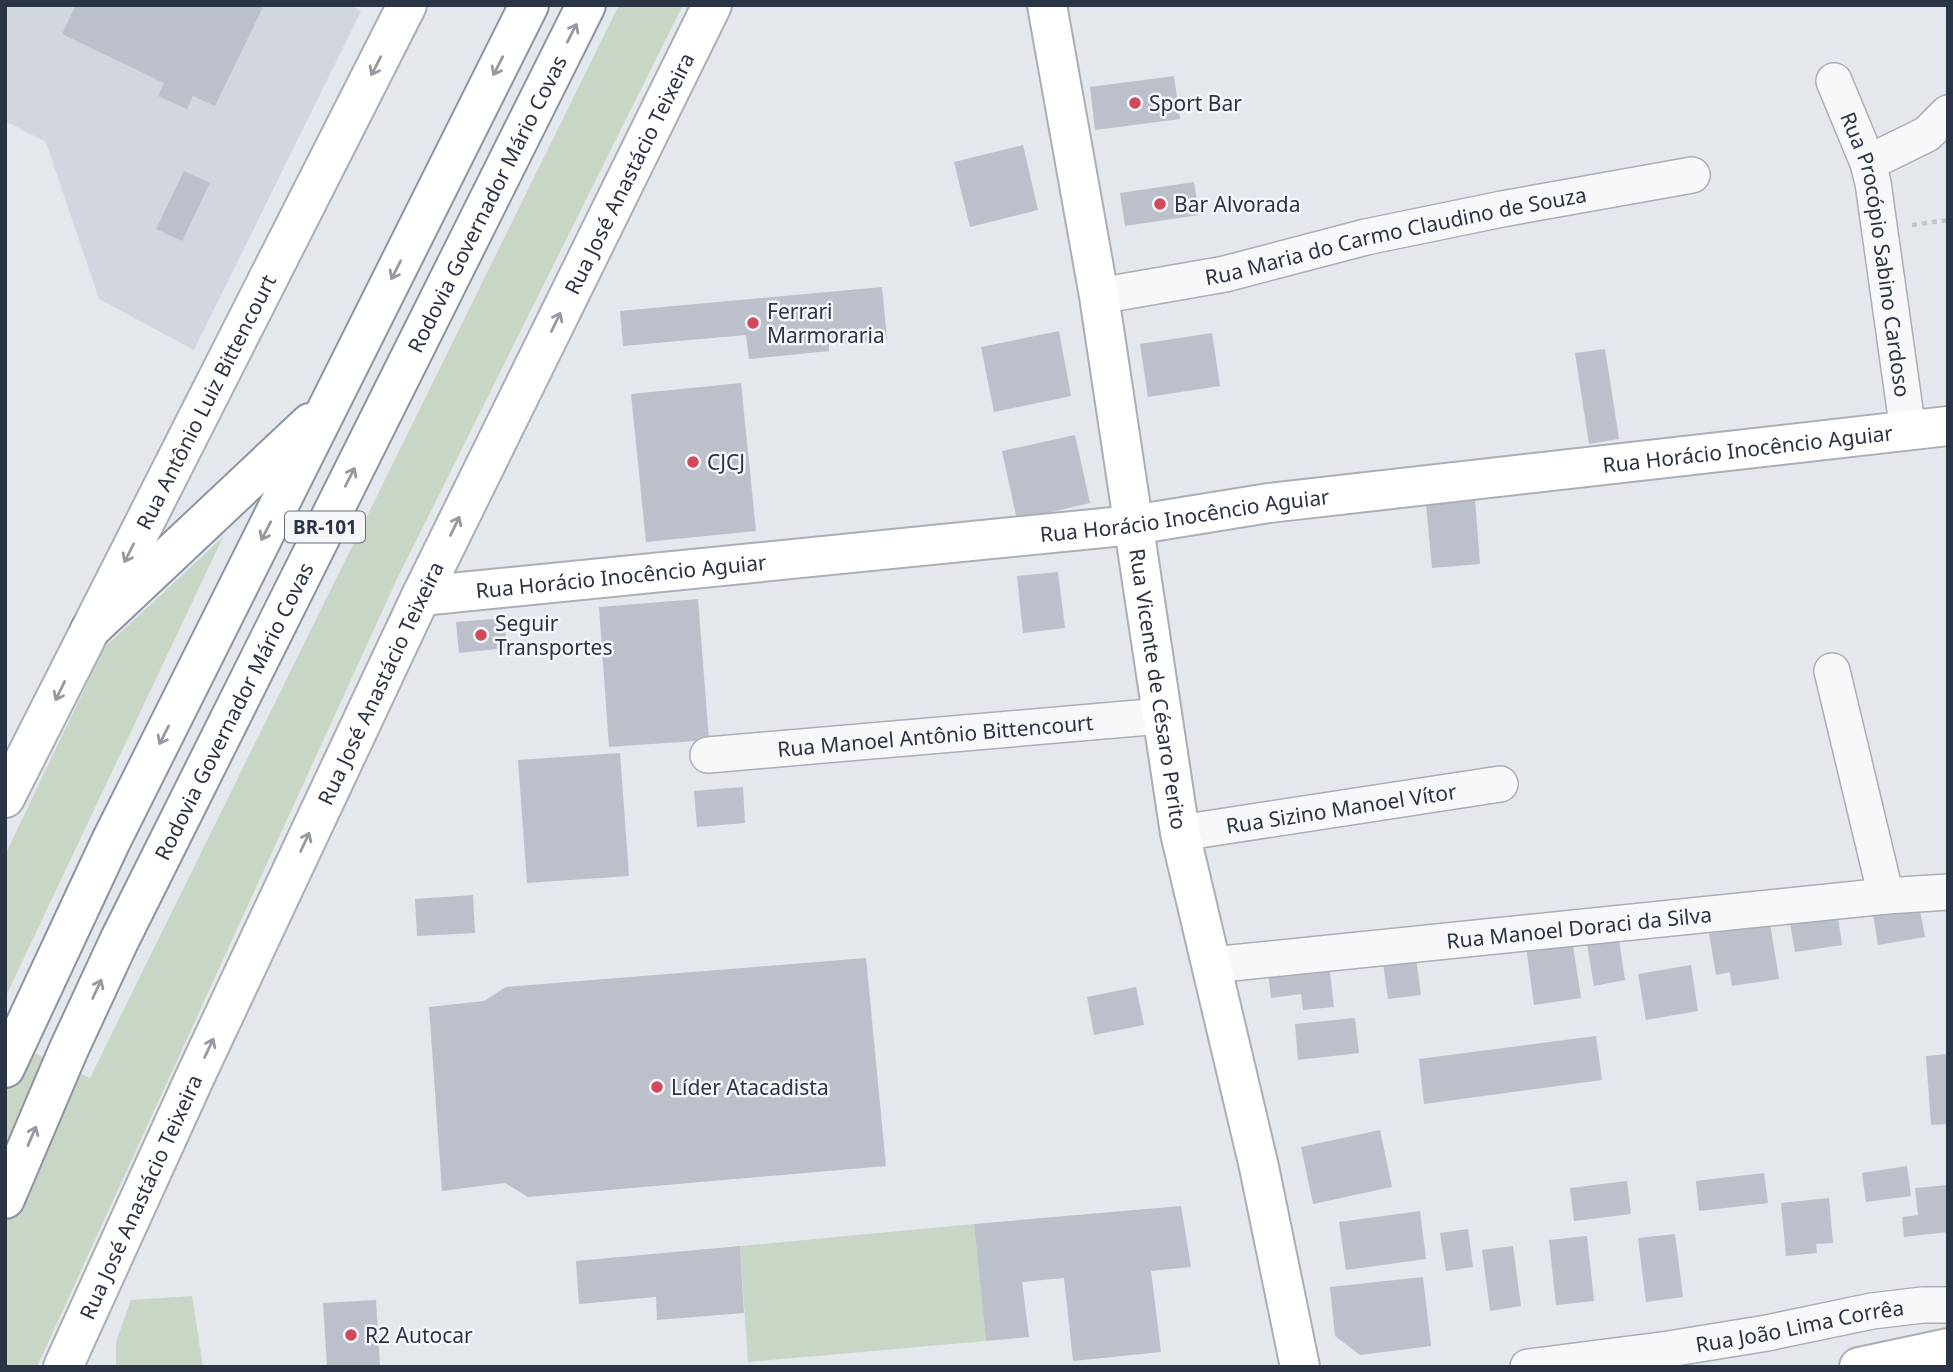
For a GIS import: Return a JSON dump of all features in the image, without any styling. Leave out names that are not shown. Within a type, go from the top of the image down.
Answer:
[{"type":"main road","name":"Rua Antônio Luiz Bittencourt","points":[[5,799],[407,5]]},
{"type":"main road","name":"BR-101","points":[[5,1068],[111,841],[529,5]]},
{"type":"main road","name":"Rodovia Governador Mário Covas","points":[[5,1199],[68,1051],[204,768],[586,5]]},
{"type":"main road","name":"Rua José Anastácio Teixeira","points":[[75,1356],[207,1052],[421,596],[712,5]]},
{"type":"main road","name":"Rua Vicente de Césaro Perito","points":[[1047,5],[1099,296],[1180,833],[1259,1167],[1300,1367]]},
{"type":"main road","points":[[90,630],[329,404]]},
{"type":"main road","name":"Rua Horácio Inocêncio Aguiar","points":[[421,596],[1133,525],[1269,503],[1948,426]]},
{"type":"main road","points":[[1859,1367],[1933,1356]]},
{"type":"street","name":"Rua Procópio Sabino Cardoso","points":[[1834,81],[1868,163],[1908,430]]},
{"type":"street","points":[[1868,163],[1927,134],[1948,113]]},
{"type":"street","name":"Rua Maria do Carmo Claudino de Souza","points":[[1099,296],[1225,274],[1366,237],[1429,224],[1692,175]]},
{"type":"street","points":[[1832,671],[1886,896]]},
{"type":"street","name":"Rua Manoel Antônio Bittencourt","points":[[708,755],[1161,716]]},
{"type":"street","name":"Rua Sizino Manoel Vítor","points":[[1180,833],[1500,784]]},
{"type":"street","name":"Rua Manoel Doraci da Silva","points":[[1212,965],[1886,896],[1948,892]]},
{"type":"street","name":"Rua João Lima Corrêa","points":[[1528,1367],[1682,1347],[1872,1311],[1948,1305]]},
{"type":"shaded area","points":[[5,5],[350,5],[361,11],[194,350],[99,299],[46,142],[5,121]]},
{"type":"green space","points":[[619,5],[683,5],[396,581],[37,1367],[5,1367],[5,1040],[90,1078]]},
{"type":"green space","points":[[223,537],[5,998],[5,855],[104,648]]},
{"type":"green space","points":[[974,1224],[986,1341],[748,1362],[740,1246]]},
{"type":"green space","points":[[192,1296],[203,1367],[116,1367],[116,1342],[131,1300]]},
{"type":"building","points":[[76,5],[264,5],[215,106],[193,96],[187,109],[158,96],[164,83],[62,34]]},
{"type":"building","name":"Sport Bar","points":[[1174,76],[1180,119],[1095,130],[1090,87]]},
{"type":"building","points":[[1023,145],[1038,210],[970,227],[954,162]]},
{"type":"building","points":[[184,171],[210,183],[182,241],[156,229]]},
{"type":"building","name":"Bar Alvorada","points":[[1194,182],[1199,215],[1125,226],[1120,193]]},
{"type":"building","name":"Ferrari Marmoraria","points":[[882,287],[887,339],[829,345],[829,351],[749,359],[746,335],[623,346],[620,311]]},
{"type":"building","points":[[1059,331],[1071,396],[994,412],[981,347]]},
{"type":"building","points":[[1212,333],[1220,386],[1148,397],[1140,344]]},
{"type":"building","points":[[1605,349],[1619,439],[1589,444],[1575,353]]},
{"type":"building","name":"CJCJ","points":[[741,383],[756,531],[646,542],[631,394]]},
{"type":"building","points":[[1075,435],[1090,503],[1017,520],[1002,451]]},
{"type":"building","points":[[1475,499],[1480,564],[1432,568],[1426,504]]},
{"type":"building","points":[[1058,572],[1065,628],[1023,633],[1017,576]]},
{"type":"building","points":[[698,599],[709,740],[609,747],[599,607]]},
{"type":"building","name":"Seguir Transportes","points":[[504,618],[507,648],[459,653],[456,622]]},
{"type":"building","points":[[620,753],[629,876],[527,883],[518,760]]},
{"type":"building","points":[[743,787],[745,823],[697,827],[694,791]]},
{"type":"building","points":[[473,895],[475,933],[417,936],[415,899]]},
{"type":"building","points":[[1918,900],[1925,937],[1878,945],[1872,908]]},
{"type":"building","points":[[1836,904],[1842,945],[1795,952],[1788,912]]},
{"type":"building","points":[[1768,911],[1779,979],[1732,986],[1730,972],[1716,975],[1707,921]]},
{"type":"building","points":[[1617,927],[1625,980],[1594,986],[1585,932]]},
{"type":"building","points":[[1571,933],[1581,998],[1534,1005],[1525,939]]},
{"type":"building","points":[[1415,951],[1421,995],[1388,999],[1382,956]]},
{"type":"building","points":[[1328,955],[1334,1007],[1303,1010],[1301,994],[1271,998],[1267,962]]},
{"type":"building","name":"Líder Atacadista","points":[[866,958],[886,1166],[528,1197],[505,1183],[442,1191],[429,1007],[484,1001],[506,987]]},
{"type":"building","points":[[1691,965],[1698,1011],[1646,1020],[1638,974]]},
{"type":"building","points":[[1136,987],[1144,1025],[1094,1035],[1087,997]]},
{"type":"building","points":[[1355,1018],[1359,1053],[1298,1060],[1295,1024]]},
{"type":"building","points":[[1596,1036],[1602,1080],[1424,1104],[1419,1059]]},
{"type":"building","points":[[1948,1054],[1948,1124],[1931,1125],[1926,1056]]},
{"type":"building","points":[[1380,1130],[1392,1187],[1313,1204],[1301,1147]]},
{"type":"building","points":[[1907,1166],[1911,1196],[1866,1202],[1862,1173]]},
{"type":"building","points":[[1764,1173],[1768,1203],[1699,1211],[1696,1181]]},
{"type":"building","points":[[1627,1181],[1631,1214],[1574,1221],[1570,1188]]},
{"type":"building","points":[[1948,1185],[1948,1232],[1904,1237],[1902,1217],[1918,1215],[1915,1188]]},
{"type":"building","points":[[1829,1198],[1833,1243],[1816,1244],[1817,1253],[1786,1256],[1781,1203]]},
{"type":"building","points":[[1181,1206],[1191,1267],[1151,1271],[1161,1352],[1073,1361],[1064,1278],[1022,1282],[1029,1337],[986,1341],[974,1224]]},
{"type":"building","points":[[1420,1211],[1426,1259],[1346,1270],[1339,1222]]},
{"type":"building","points":[[1468,1229],[1473,1267],[1446,1271],[1440,1233]]},
{"type":"building","points":[[1675,1234],[1683,1297],[1646,1302],[1638,1238]]},
{"type":"building","points":[[1587,1236],[1594,1301],[1556,1305],[1549,1240]]},
{"type":"building","points":[[740,1246],[744,1313],[657,1320],[656,1297],[579,1304],[576,1261]]},
{"type":"building","points":[[1513,1246],[1521,1306],[1490,1311],[1482,1250]]},
{"type":"building","points":[[1423,1277],[1431,1346],[1360,1355],[1335,1336],[1330,1287]]},
{"type":"building","name":"R2 Autocar","points":[[376,1300],[380,1367],[327,1367],[323,1303]]},
{"type":"place","name":"Sport Bar","points":[[1135,103]]},
{"type":"place","name":"Bar Alvorada","points":[[1160,204]]},
{"type":"place","name":"Ferrari Marmoraria","points":[[753,323]]},
{"type":"place","name":"CJCJ","points":[[693,462]]},
{"type":"place","name":"Seguir Transportes","points":[[481,635]]},
{"type":"place","name":"Líder Atacadista","points":[[657,1087]]},
{"type":"place","name":"R2 Autocar","points":[[351,1335]]}]
